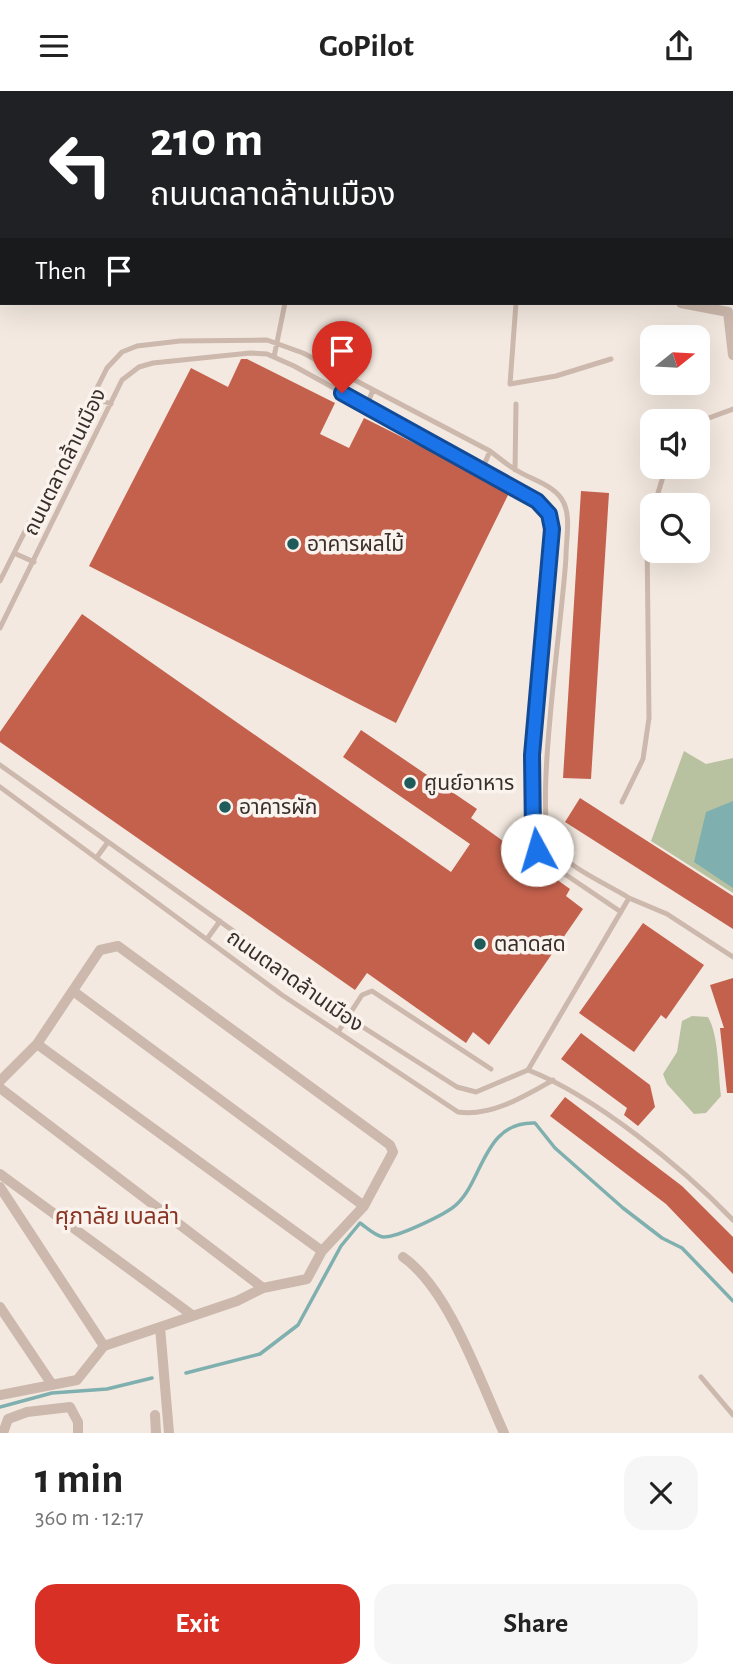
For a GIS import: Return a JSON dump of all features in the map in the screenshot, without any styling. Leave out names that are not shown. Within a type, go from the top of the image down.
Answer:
[{"type":"street","points":[[696,305],[731,307],[733,355]]},
{"type":"street","points":[[0,1081],[37,1044],[100,950],[118,946],[387,1141],[393,1151],[364,1206],[322,1251],[307,1279],[263,1288],[237,1301],[104,1346],[77,1380],[0,1395]]},
{"type":"street","points":[[73,991],[364,1206]]},
{"type":"street","points":[[37,1044],[322,1251]]},
{"type":"street","points":[[0,1089],[263,1288]]},
{"type":"street","points":[[0,1174],[192,1315]]},
{"type":"street","points":[[0,1187],[104,1346]]},
{"type":"street","points":[[404,1257],[430,1282],[464,1344],[503,1433]]},
{"type":"street","points":[[0,1307],[51,1383]]},
{"type":"street","points":[[160,1327],[169,1433]]},
{"type":"street","points":[[3,1433],[8,1419],[27,1412],[70,1407],[78,1422],[78,1433]]},
{"type":"street","points":[[155,1415],[156,1433]]},
{"type":"lane","points":[[274,357],[279,345],[285,305]]},
{"type":"lane","points":[[516,305],[510,384],[556,376],[611,359]]},
{"type":"lane","name":"ถนนตลาดล้านเมือง","points":[[0,582],[107,367],[122,352],[137,346],[247,339],[267,340],[303,353],[490,451],[515,470],[552,489],[562,499],[567,521],[564,594],[545,789],[545,825],[552,843],[564,856],[629,898],[667,914],[733,957]]},
{"type":"lane","name":"ถนนตลาดล้านเมือง","points":[[0,628],[122,380],[139,367],[153,363],[250,353],[274,357],[537,501],[549,514],[552,529],[532,755],[533,834],[537,850],[544,860],[621,912]]},
{"type":"lane","points":[[366,407],[373,390]]},
{"type":"lane","points":[[92,397],[111,404]]},
{"type":"lane","points":[[515,470],[516,404]]},
{"type":"lane","points":[[710,418],[733,409]]},
{"type":"lane","points":[[481,471],[490,451]]},
{"type":"lane","points":[[15,553],[34,562]]},
{"type":"lane","points":[[622,801],[643,759],[649,717],[646,563]]},
{"type":"lane","name":"ถนนตลาดล้านเมือง","points":[[0,765],[220,921],[347,1017],[457,1087],[471,1092],[491,1088],[528,1070]]},
{"type":"lane","name":"ถนนตลาดล้านเมือง","points":[[0,787],[282,995],[458,1112],[471,1114],[492,1108],[528,1094],[553,1080]]},
{"type":"lane","points":[[97,857],[108,842]]},
{"type":"lane","points":[[629,898],[528,1070],[567,1087],[681,1171],[733,1220]]},
{"type":"lane","points":[[207,939],[220,921]]},
{"type":"lane","points":[[338,1032],[362,995],[377,993],[491,1069]]},
{"type":"lane","points":[[701,1377],[733,1415]]},
{"type":"green space","points":[[684,751],[706,764],[733,758],[733,893],[651,841]]},
{"type":"green space","points":[[692,1016],[708,1017],[712,1025],[721,1096],[706,1113],[694,1114],[667,1084],[663,1074],[677,1052],[682,1021]]},
{"type":"water","points":[[733,801],[733,888],[694,862],[706,812]]},
{"type":"building","name":"อาคารผลไม้","points":[[241,359],[247,359],[335,403],[320,434],[349,448],[364,418],[510,491],[396,723],[89,566],[191,368],[228,387]]},
{"type":"building","points":[[581,491],[609,493],[591,779],[563,778]]},
{"type":"building","name":"อาคารผัก","points":[[82,614],[451,872],[470,844],[343,757],[361,730],[477,809],[471,818],[570,889],[566,896],[583,909],[489,1045],[473,1032],[466,1043],[367,973],[355,990],[0,742],[0,732]]},
{"type":"building","points":[[580,798],[733,896],[733,929],[565,822]]},
{"type":"building","points":[[643,923],[704,965],[666,1019],[661,1015],[634,1052],[579,1013]]},
{"type":"building","points":[[733,978],[733,1093],[727,1093],[720,1028],[724,1028],[710,985]]},
{"type":"building","points":[[581,1033],[650,1085],[655,1107],[638,1126],[624,1115],[627,1108],[561,1059]]},
{"type":"building","points":[[565,1097],[682,1186],[733,1237],[733,1274],[666,1204],[550,1116]]},
{"type":"waterway","points":[[186,1373],[260,1354],[298,1325],[341,1246],[360,1223],[383,1237],[399,1234],[443,1214],[466,1194],[495,1141],[505,1131],[518,1125],[535,1123],[555,1148],[623,1208],[662,1238],[682,1248],[733,1301]]},
{"type":"waterway","points":[[0,1407],[52,1393],[107,1389],[152,1378]]},
{"type":"place","name":"อาคารผลไม้","points":[[293,544]]},
{"type":"place","name":"ศูนย์อาหาร","points":[[410,783]]},
{"type":"place","name":"อาคารผัก","points":[[225,807]]},
{"type":"place","name":"ตลาดสด","points":[[480,944]]},
{"type":"district","name":"ศุภาลัย เบลล่า","points":[[117,1217]]},
{"type":"route","points":[[342,393],[537,501],[549,514],[552,529],[532,755],[533,834],[537,850]]}]
